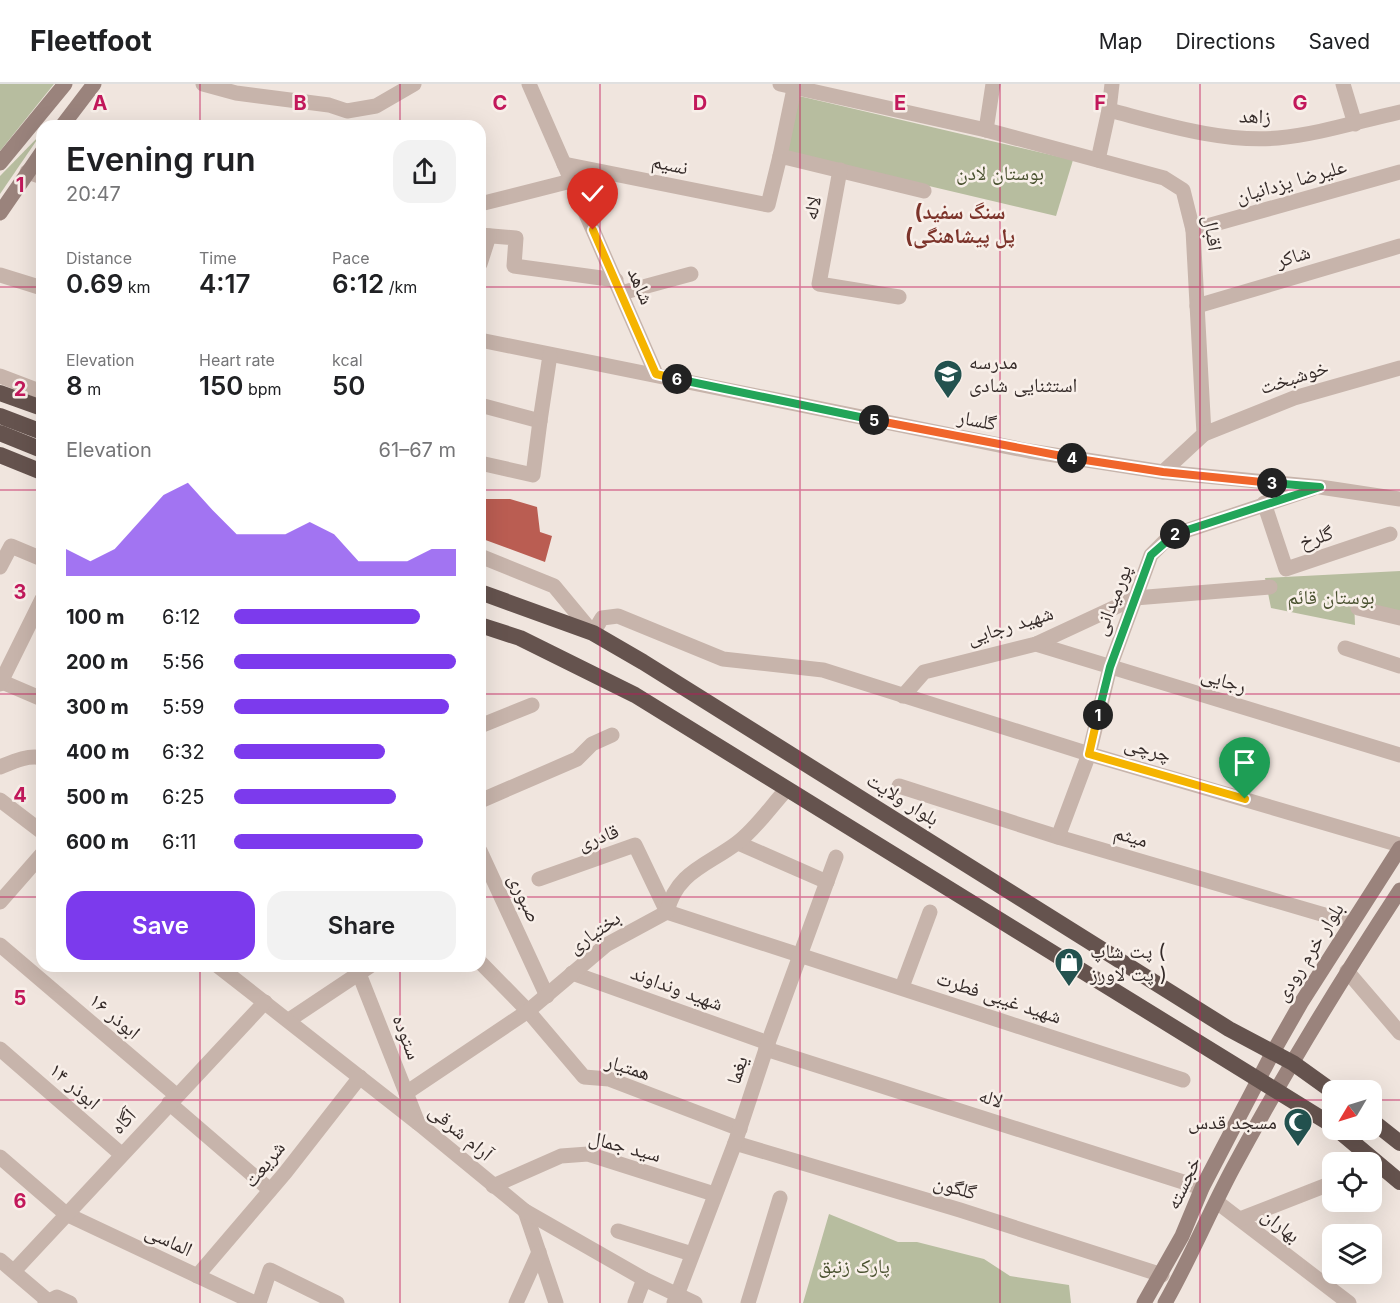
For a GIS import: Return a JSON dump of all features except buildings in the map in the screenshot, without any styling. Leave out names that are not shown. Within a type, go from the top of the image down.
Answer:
[{"type":"highway","points":[[0,393],[36,406]]},
{"type":"highway","points":[[0,416],[36,430]]},
{"type":"highway","points":[[0,433],[36,448]]},
{"type":"highway","points":[[0,455],[36,470]]},
{"type":"highway","name":"بلوار ولایت","points":[[486,594],[593,633],[730,715],[1229,1029],[1293,1063],[1322,1084]]},
{"type":"highway","points":[[486,627],[557,654],[635,695],[1322,1119]]},
{"type":"highway","points":[[1382,1129],[1400,1143]]},
{"type":"highway","points":[[1352,1140],[1397,1173]]},
{"type":"main road","points":[[0,163],[65,84]]},
{"type":"main road","points":[[67,120],[94,84]]},
{"type":"main road","points":[[0,213],[36,160]]},
{"type":"main road","name":"بلوار خرم رودی","points":[[1258,1080],[1400,847]]},
{"type":"main road","points":[[1277,1091],[1347,971],[1400,890]]},
{"type":"main road","name":"خجسته","points":[[1144,1303],[1162,1275],[1202,1188],[1258,1080]]},
{"type":"main road","name":"خجسته","points":[[1165,1303],[1277,1091]]},
{"type":"street","points":[[203,84],[239,88],[328,105],[347,111],[376,106],[414,84]]},
{"type":"street","name":"شاهد","points":[[529,84],[656,374]]},
{"type":"street","points":[[986,130],[993,84]]},
{"type":"street","points":[[1098,160],[1112,84]]},
{"type":"street","points":[[1343,84],[1355,124]]},
{"type":"street","points":[[790,85],[780,156],[924,190]]},
{"type":"street","name":"اقبال","points":[[790,85],[986,130],[1164,178],[1178,185],[1186,196],[1193,230],[1204,434]]},
{"type":"street","name":"زاهد","points":[[1109,110],[1200,131],[1259,139],[1318,133],[1400,112]]},
{"type":"street","name":"نسیم","points":[[564,164],[768,205],[780,156]]},
{"type":"street","name":"لاله","points":[[840,170],[819,284],[899,297]]},
{"type":"street","points":[[27,172],[36,175]]},
{"type":"street","name":"علیرضا یزدانیان","points":[[1193,230],[1400,172]]},
{"type":"street","points":[[486,202],[571,181]]},
{"type":"street","points":[[486,236],[516,238],[514,266],[619,286],[691,274]]},
{"type":"street","name":"شاکر","points":[[1197,306],[1400,246]]},
{"type":"street","points":[[0,275],[36,286]]},
{"type":"street","name":"گلسار","points":[[486,341],[550,356],[656,374],[916,430],[1163,472],[1320,487],[1400,499]]},
{"type":"street","points":[[486,464],[533,475],[550,356]]},
{"type":"street","name":"خوشبخت","points":[[1204,434],[1294,398],[1400,368]]},
{"type":"street","points":[[0,376],[36,390]]},
{"type":"street","points":[[486,407],[540,421]]},
{"type":"street","points":[[1163,472],[1204,434]]},
{"type":"street","name":"پورمیدانی","points":[[1058,837],[1089,754],[1110,667],[1151,555],[1170,536],[1264,503],[1320,487]]},
{"type":"street","name":"گلرخ","points":[[1264,503],[1286,568],[1390,534]]},
{"type":"street","points":[[0,567],[11,546],[36,556]]},
{"type":"street","points":[[486,558],[554,586],[593,633]]},
{"type":"street","points":[[1135,598],[1270,587]]},
{"type":"street","name":"شهید رجایی","points":[[903,696],[924,672],[1036,644],[1135,598]]},
{"type":"street","points":[[1358,608],[1400,618]]},
{"type":"street","points":[[36,613],[0,682],[36,697]]},
{"type":"street","name":"چرچی","points":[[593,633],[602,618],[618,616],[723,659],[823,670],[1089,754],[1400,847]]},
{"type":"street","name":"رجایی","points":[[1036,644],[1400,755]]},
{"type":"street","points":[[1345,648],[1400,666]]},
{"type":"street","points":[[486,724],[532,705]]},
{"type":"street","points":[[486,798],[577,759],[592,744],[612,735]]},
{"type":"street","points":[[0,767],[16,760],[36,756]]},
{"type":"street","name":"میثم","points":[[899,786],[1058,837],[1352,923]]},
{"type":"street","points":[[667,912],[678,886],[689,873],[738,843],[787,789]]},
{"type":"street","points":[[0,800],[36,827]]},
{"type":"street","points":[[738,843],[827,882]]},
{"type":"street","name":"قادری","points":[[539,879],[635,845],[667,912]]},
{"type":"street","name":"یغما","points":[[675,1300],[737,1136],[767,1046],[836,857]]},
{"type":"street","points":[[0,902],[36,861]]},
{"type":"street","name":"صبوری","points":[[486,863],[547,996]]},
{"type":"street","name":"شهید غیبی فطرت","points":[[667,912],[1183,1080]]},
{"type":"street","name":"بختیاری","points":[[406,1093],[528,1011],[606,945],[667,912]]},
{"type":"street","points":[[902,987],[930,912]]},
{"type":"street","name":"ابوذر ۱۶","points":[[0,945],[270,1190]]},
{"type":"street","points":[[486,968],[528,1011]]},
{"type":"street","points":[[1347,971],[1400,1033]]},
{"type":"street","name":"آرام شرقی","points":[[226,972],[418,1123],[525,1211],[644,1279],[675,1300],[695,1303]]},
{"type":"street","points":[[289,1020],[358,972]]},
{"type":"street","name":"ستوده","points":[[363,972],[418,1123]]},
{"type":"street","name":"شهید ونداوند","points":[[572,973],[767,1046]]},
{"type":"street","name":"آگاه","points":[[14,1271],[172,1099],[265,1002]]},
{"type":"street","name":"همتیار","points":[[528,1011],[584,1077],[609,1079],[737,1136]]},
{"type":"street","name":"لاله","points":[[767,1046],[1202,1188]]},
{"type":"street","name":"ابوذر ۱۴","points":[[0,1049],[122,1154]]},
{"type":"street","name":"شریعت","points":[[197,1276],[270,1190],[360,1077]]},
{"type":"street","name":"گلگون","points":[[737,1136],[1162,1275]]},
{"type":"street","name":"سید جمال","points":[[493,1186],[561,1156],[588,1154],[714,1194]]},
{"type":"street","name":"الماسی","points":[[0,1157],[66,1215],[257,1303]]},
{"type":"street","points":[[1240,1219],[1322,1188]]},
{"type":"street","points":[[748,1303],[780,1198]]},
{"type":"street","name":"بهاران","points":[[1217,1202],[1348,1303]]},
{"type":"street","points":[[525,1211],[556,1303]]},
{"type":"street","points":[[618,1231],[692,1254]]},
{"type":"street","points":[[516,1303],[539,1252]]},
{"type":"street","points":[[0,1260],[46,1302],[57,1298],[70,1303]]},
{"type":"street","points":[[257,1303],[270,1270],[337,1303]]},
{"type":"street","points":[[635,1303],[644,1279]]},
{"type":"green space","points":[[0,84],[54,84],[0,151]]},
{"type":"green space","name":"بوستان لادن","points":[[799,96],[1073,160],[1056,216],[785,152]]},
{"type":"green space","points":[[36,139],[0,194],[0,176]]},
{"type":"green space","name":"بوستان قائم","points":[[1400,571],[1400,612],[1354,600],[1355,625],[1271,608],[1265,578]]},
{"type":"green space","name":"پارک زنبق","points":[[829,1214],[898,1242],[917,1242],[984,1259],[1010,1276],[1069,1285],[1071,1303],[803,1303]]},
{"type":"place","name":"مدرسه استثنایی شادی","points":[[948,400]]},
{"type":"place","name":"پت شاپ ( پت لاورز )","points":[[1069,988]]},
{"type":"place","name":"مسجد قدس","points":[[1298,1148]]},
{"type":"district","name":"(سنگ سفید (پل پیشاهنگی","points":[[960,223]]},
{"type":"route","points":[[593,230],[656,374],[916,430],[1029,451],[1163,472],[1320,487],[1268,502],[1170,536],[1151,555],[1110,667],[1089,754],[1245,799]]}]
